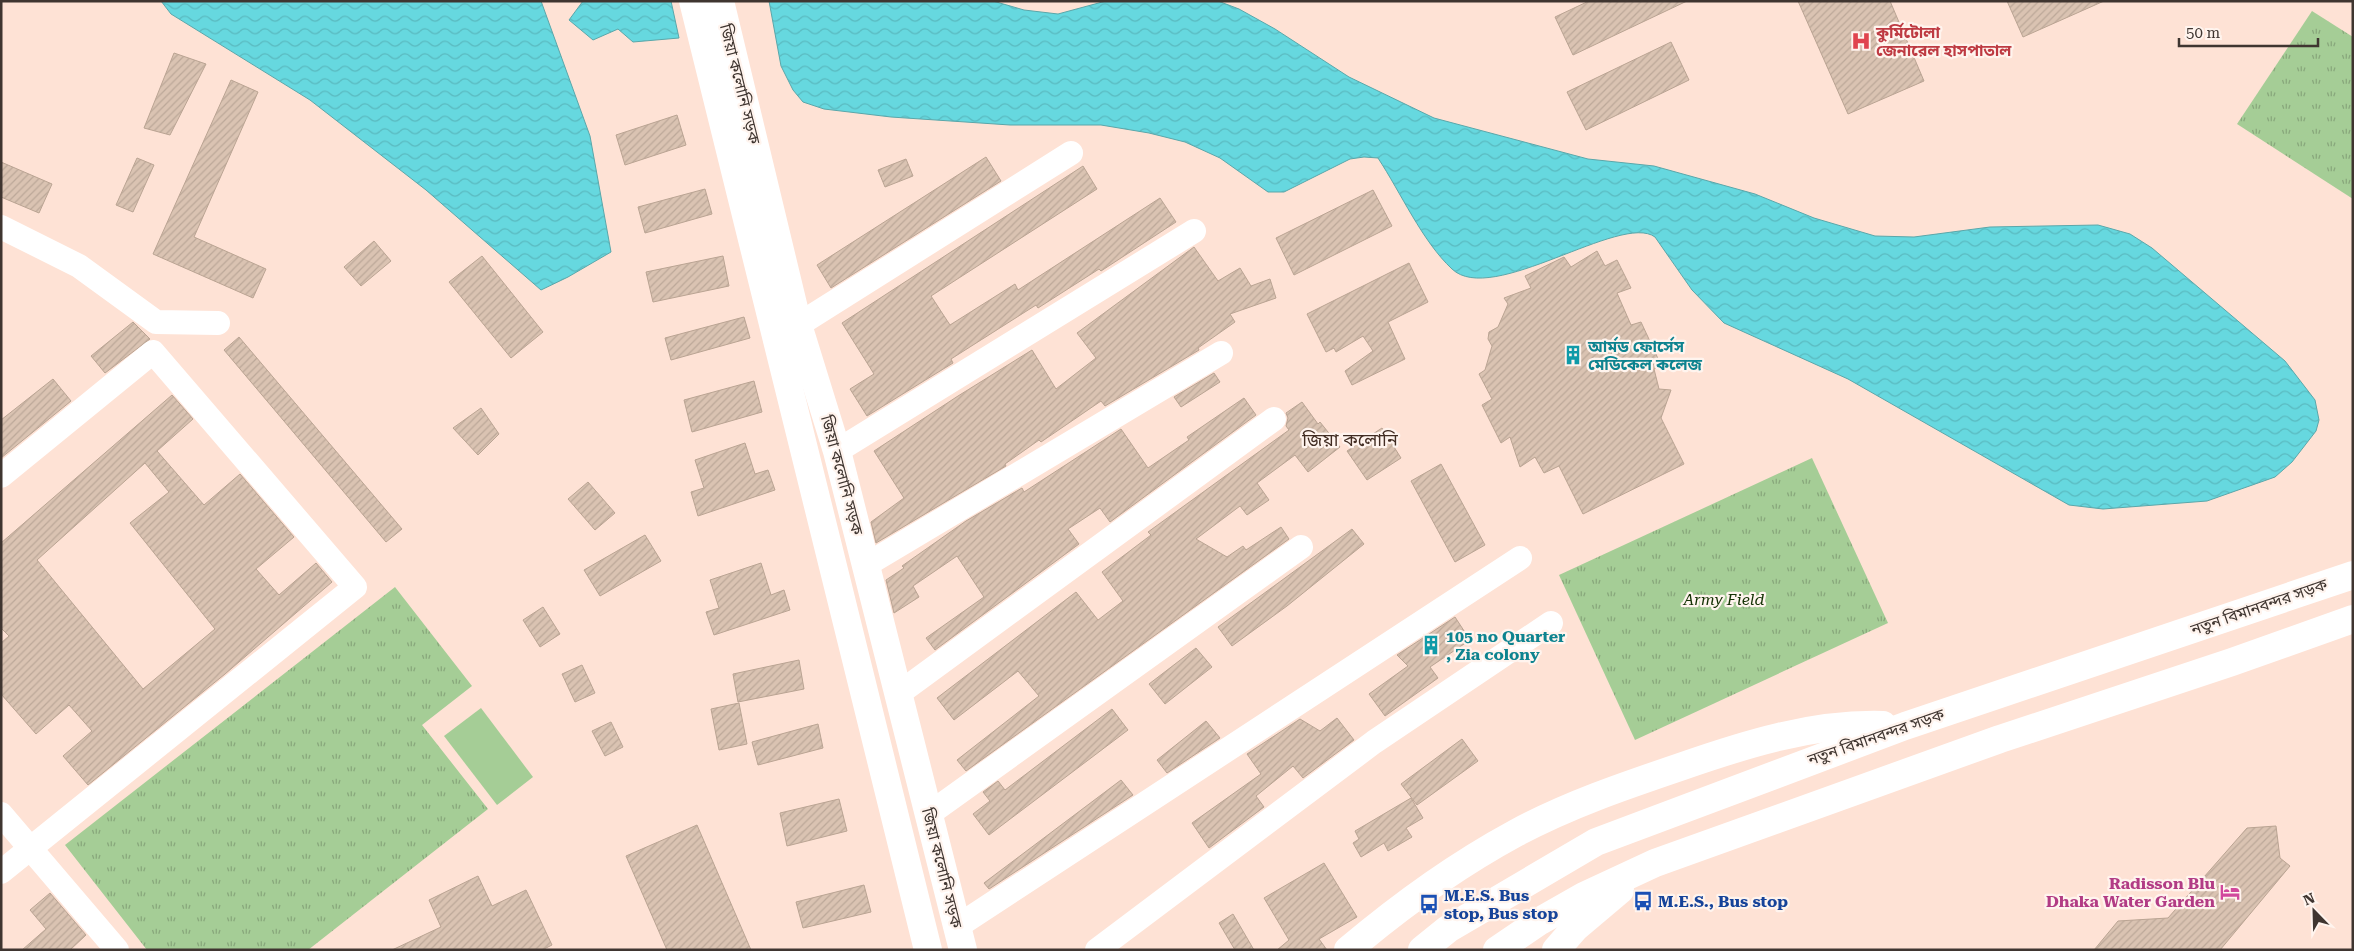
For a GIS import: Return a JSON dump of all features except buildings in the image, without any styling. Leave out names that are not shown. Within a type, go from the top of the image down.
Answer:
[{"type":"main road","name":"জিয়া কলোনি সড়ক","points":[[693,1],[928,950]]},
{"type":"main road","name":"জিয়া কলোনি সড়ক","points":[[720,1],[798,324],[837,451],[960,938]]},
{"type":"main road","name":"নতুন বিমানবন্দর সড়ক","points":[[1422,950],[1448,929],[1596,842],[1905,726],[2231,617],[2353,574]]},
{"type":"main road","points":[[2231,617],[2244,658]]},
{"type":"main road","points":[[1497,950],[1540,921],[1584,896],[1655,863],[2000,739],[2244,658],[2353,619]]},
{"type":"main road","points":[[1348,950],[1423,890],[1516,833],[1586,800],[1726,751],[1779,736],[1824,728],[1869,725],[1905,726]]},
{"type":"main road","points":[[1556,950],[1575,928],[1602,904],[1655,863]]},
{"type":"street","points":[[798,324],[1071,153]]},
{"type":"street","points":[[1,227],[79,266],[156,322],[218,323]]},
{"type":"street","points":[[837,451],[1194,231]]},
{"type":"street","points":[[1,476],[154,352],[355,587],[1,872]]},
{"type":"street","points":[[866,565],[1221,353]]},
{"type":"street","points":[[898,694],[1274,419]]},
{"type":"street","points":[[929,814],[1301,547]]},
{"type":"street","points":[[960,938],[1520,558]]},
{"type":"street","points":[[1097,950],[1374,742],[1551,623]]},
{"type":"street","points":[[1,814],[117,950]]},
{"type":"green space","points":[[2312,11],[2353,37],[2353,199],[2237,124]]},
{"type":"green space","name":"Army Field","points":[[1812,458],[1888,623],[1635,740],[1559,575]]},
{"type":"green space","points":[[395,587],[472,686],[422,725],[488,809],[308,950],[147,950],[65,845]]},
{"type":"green space","points":[[481,708],[533,777],[497,805],[444,736]]},
{"type":"water","points":[[161,1],[541,1],[590,136],[611,252],[541,290],[426,190],[310,100],[171,14]]},
{"type":"water","points":[[583,1],[671,1],[679,38],[633,42],[618,29],[593,40],[569,20]]},
{"type":"water","points":[[769,1],[993,1],[1024,10],[1058,14],[1106,1],[1218,1],[1239,9],[1275,29],[1349,77],[1434,118],[1588,159],[1654,166],[1755,194],[1814,218],[1875,236],[1914,237],[1990,227],[2098,225],[2130,234],[2152,248],[2285,361],[2315,400],[2319,420],[2316,431],[2292,462],[2275,477],[2207,501],[2103,509],[2069,505],[1848,379],[1724,323],[1692,290],[1655,237],[1638,233],[1615,237],[1525,269],[1496,277],[1471,278],[1452,269],[1441,258],[1421,231],[1378,158],[1350,159],[1284,192],[1268,192],[1220,158],[1185,142],[1149,133],[1101,125],[1010,125],[891,117],[824,109],[803,102],[793,90],[781,66]]},
{"type":"place","name":"কুর্মিটোলা জেনারেল হাসপাতাল","points":[[1861,41]]},
{"type":"place","name":"আর্মড ফোর্সেস মেডিকেল কলেজ","points":[[1573,355]]},
{"type":"place","name":"105 no Quarter , Zia colony","points":[[1431,645]]},
{"type":"place","name":"Radisson Blu Dhaka Water Garden","points":[[2230,892]]},
{"type":"place","name":"M.E.S., Bus stop","points":[[1643,901]]},
{"type":"place","name":"M.E.S. Bus stop, Bus stop","points":[[1429,904]]},
{"type":"district","name":"জিয়া কলোনি","points":[[1350,439]]}]
